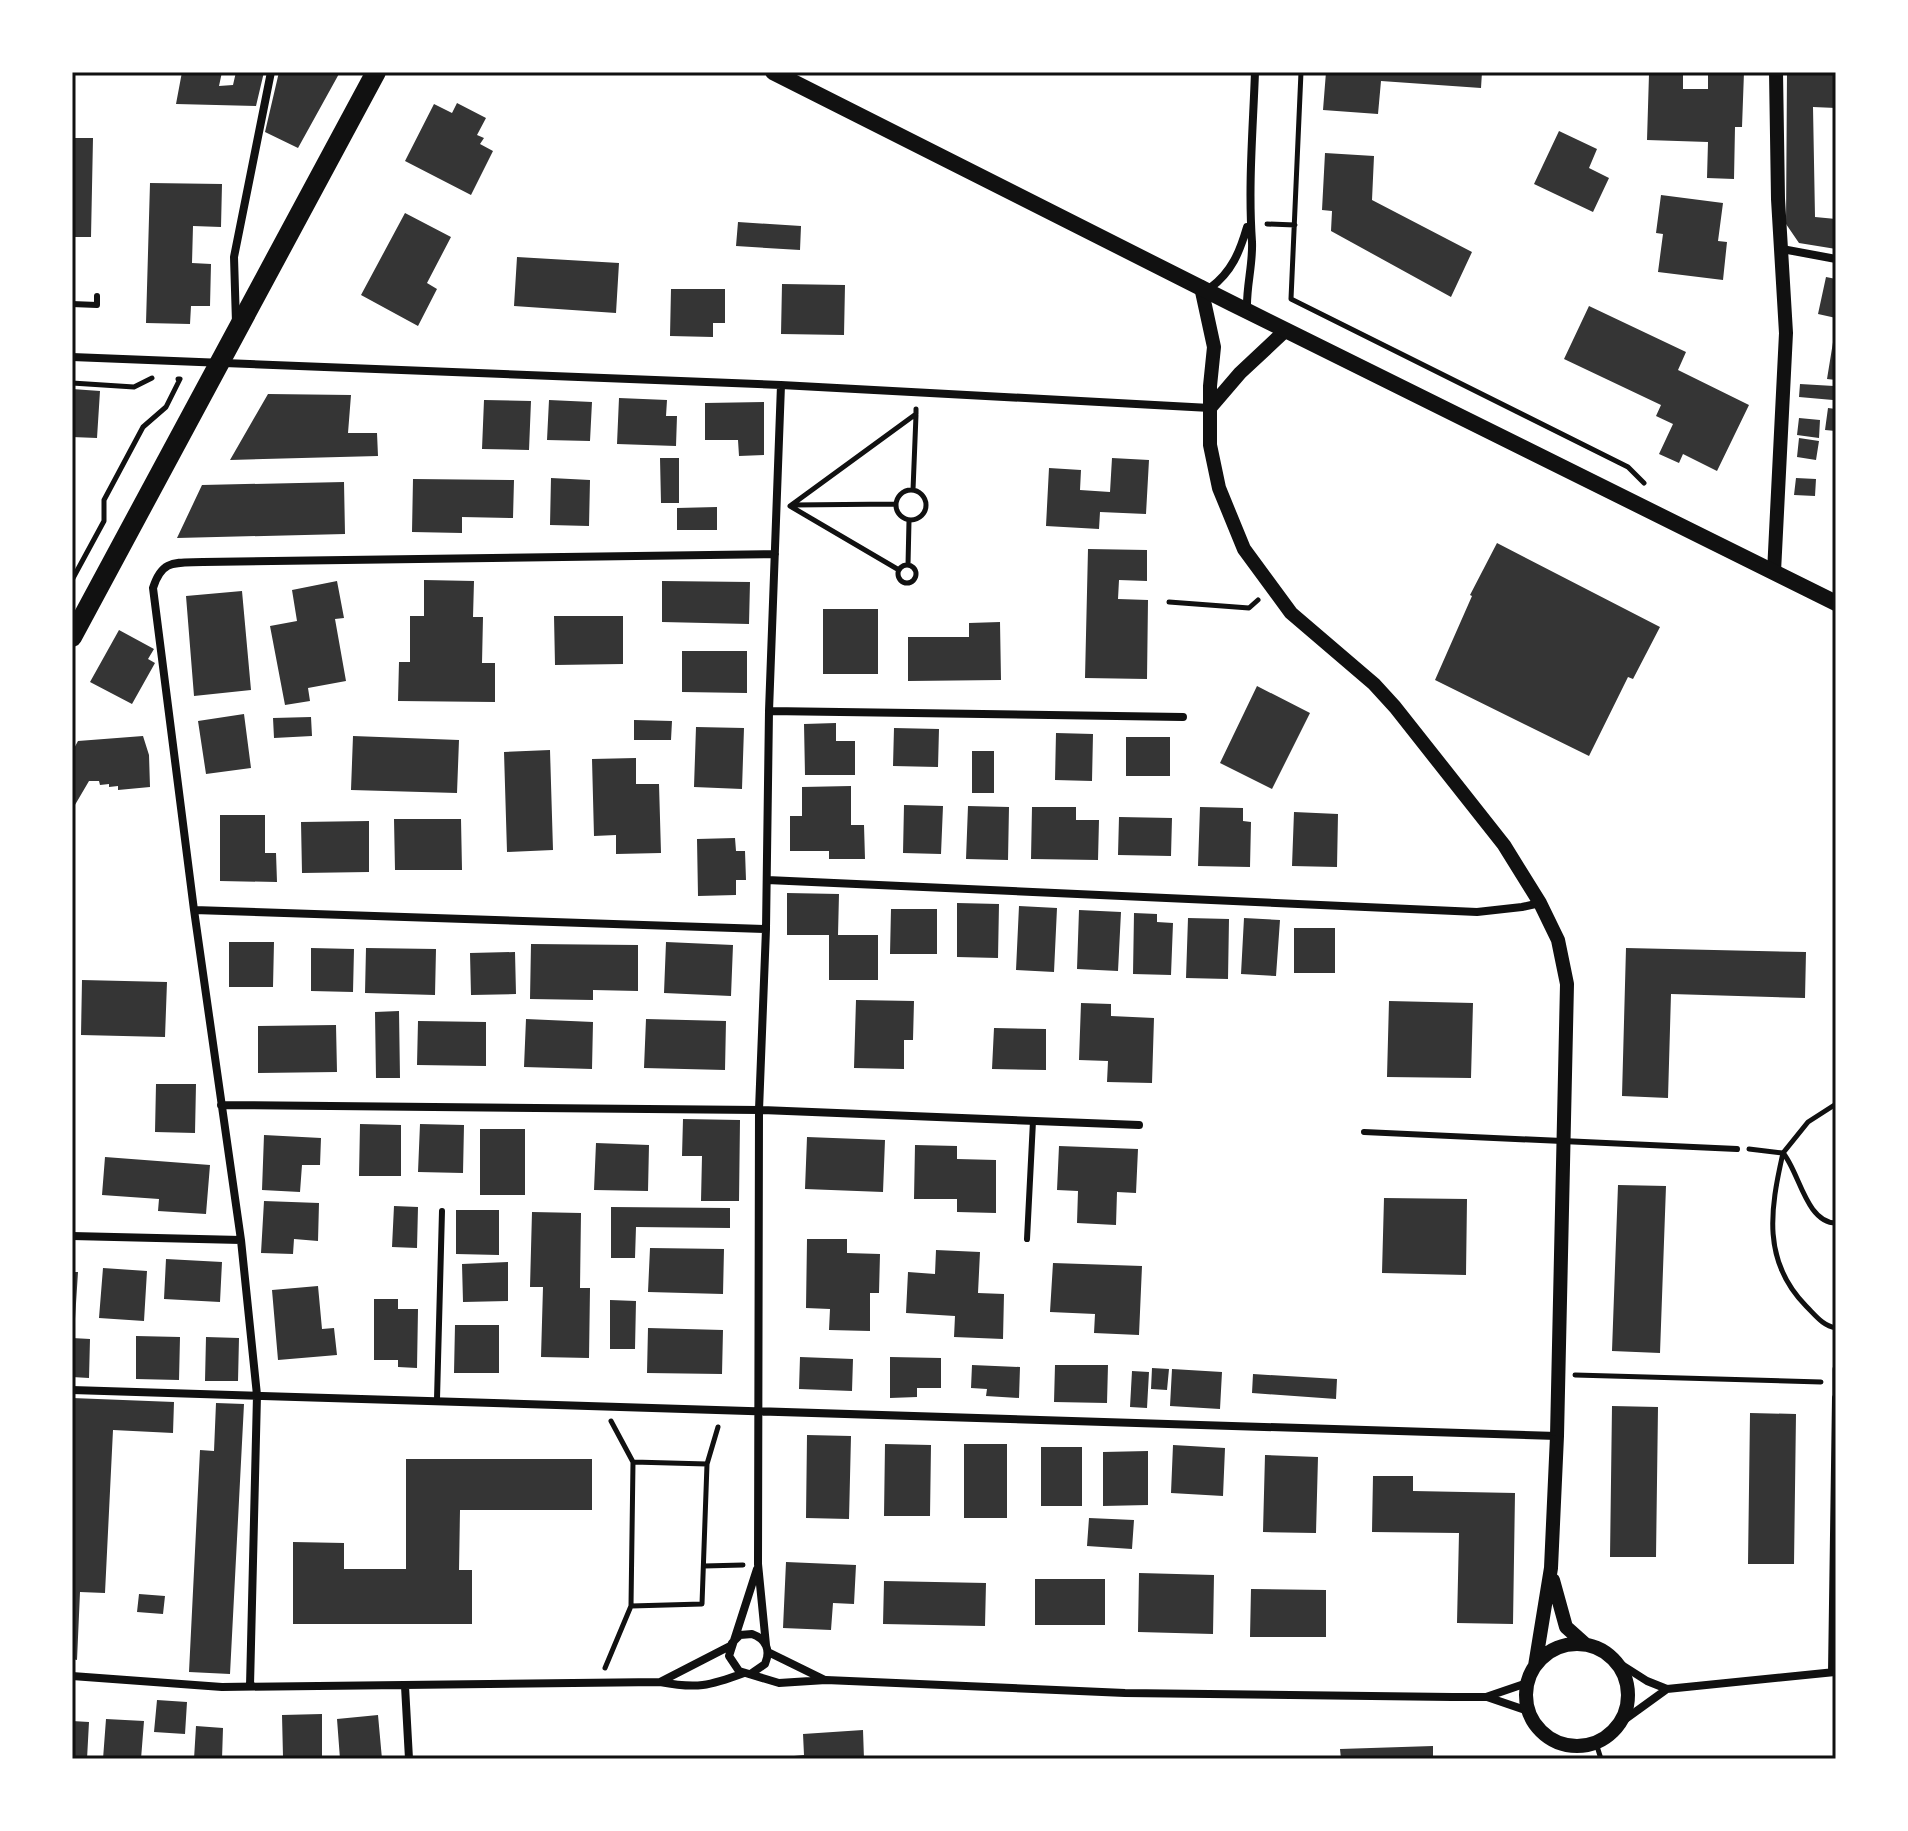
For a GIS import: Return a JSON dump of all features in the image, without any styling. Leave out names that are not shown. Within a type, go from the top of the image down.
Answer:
[{"type":"main road","points":[[72,637],[376,72]]},
{"type":"main road","points":[[773,72],[1836,603]]},
{"type":"street","points":[[236,332],[234,257],[271,72]]},
{"type":"street","points":[[1247,311],[1246,290],[1252,242],[1249,222],[1255,72]]},
{"type":"street","points":[[1774,572],[1786,333],[1778,199],[1776,72]]},
{"type":"street","points":[[1249,222],[1239,252],[1226,274],[1210,288],[1201,287],[1214,347],[1210,445],[1219,488],[1244,549],[1291,613],[1374,684],[1395,707],[1504,845],[1540,903],[1558,940],[1567,984],[1551,1568],[1535,1666],[1525,1694],[1528,1711],[1559,1752],[1596,1743],[1667,1689]]},
{"type":"street","points":[[1782,249],[1836,259]]},
{"type":"street","points":[[1210,408],[1240,373],[1286,330]]},
{"type":"street","points":[[72,357],[781,385],[1210,408]]},
{"type":"street","points":[[72,1676],[222,1687],[660,1682],[690,1688],[757,1672],[765,1664],[767,1648],[758,1564],[759,1110],[781,385]]},
{"type":"street","points":[[250,1686],[257,1395],[241,1240],[194,910],[153,588],[157,573],[169,563],[775,554]]},
{"type":"street","points":[[769,711],[1183,717]]},
{"type":"street","points":[[767,880],[1477,912],[1540,903]]},
{"type":"street","points":[[194,910],[766,929]]},
{"type":"street","points":[[221,1105],[759,1110],[1139,1125]]},
{"type":"street","points":[[72,1236],[241,1240]]},
{"type":"street","points":[[1535,1666],[1554,1649],[1585,1644],[1600,1649],[1647,1681],[1667,1689],[1834,1672],[1836,1369]]},
{"type":"street","points":[[72,1390],[1557,1436]]},
{"type":"street","points":[[758,1564],[731,1645],[730,1662],[748,1673],[779,1683],[826,1680],[1125,1693],[1486,1697],[1528,1711]]},
{"type":"street","points":[[1551,1568],[1566,1627],[1585,1644]]},
{"type":"street","points":[[660,1682],[731,1645],[740,1635],[752,1634],[767,1648],[826,1680]]},
{"type":"street","points":[[1614,1660],[1623,1672],[1628,1691],[1627,1707],[1620,1723]]},
{"type":"street","points":[[1486,1697],[1527,1683]]},
{"type":"street","points":[[405,1686],[409,1759]]},
{"type":"lane","points":[[72,304],[97,305],[97,296]]},
{"type":"lane","points":[[1027,1239],[1033,1121]]},
{"type":"lane","points":[[1364,1132],[1737,1149]]},
{"type":"lane","points":[[437,1399],[442,1211]]},
{"type":"path","points":[[1301,72],[1291,299],[1628,467],[1647,486]]},
{"type":"path","points":[[1262,223],[1295,225]]},
{"type":"path","points":[[72,383],[134,387],[150,378],[180,379],[166,407],[143,427],[104,500],[104,521],[72,580]]},
{"type":"path","points":[[913,490],[917,392]]},
{"type":"path","points":[[790,506],[916,414]]},
{"type":"path","points":[[913,490],[922,493],[927,501],[926,511],[920,518],[909,521],[897,512],[896,504],[901,493],[913,490]]},
{"type":"path","points":[[790,506],[896,504]]},
{"type":"path","points":[[790,506],[899,570],[902,582],[912,582],[916,572],[908,565]]},
{"type":"path","points":[[908,565],[909,521]]},
{"type":"path","points":[[899,570],[908,565]]},
{"type":"path","points":[[1169,602],[1249,608],[1271,589]]},
{"type":"path","points":[[1836,1104],[1808,1122],[1783,1153],[1773,1196],[1773,1250],[1793,1293],[1826,1326],[1836,1328]]},
{"type":"path","points":[[1737,1149],[1783,1153],[1793,1164],[1803,1195],[1814,1210],[1829,1223],[1836,1223]]},
{"type":"path","points":[[1558,1374],[1836,1382]]},
{"type":"path","points":[[602,1405],[633,1462],[631,1606],[605,1662],[604,1682]]},
{"type":"path","points":[[631,1606],[702,1604],[707,1464],[724,1409]]},
{"type":"path","points":[[633,1462],[707,1464]]},
{"type":"path","points":[[704,1566],[758,1564]]},
{"type":"path","points":[[1596,1743],[1601,1759]]},
{"type":"building","points":[[182,72],[222,72],[219,86],[233,85],[236,72],[264,72],[256,106],[176,104]]},
{"type":"building","points":[[279,72],[340,72],[298,148],[265,132]]},
{"type":"building","points":[[1326,72],[1482,72],[1481,88],[1381,81],[1378,114],[1323,110]]},
{"type":"building","points":[[1708,72],[1744,72],[1742,127],[1735,127],[1734,179],[1707,178],[1708,142],[1647,140],[1649,74],[1683,75],[1683,89],[1708,89]]},
{"type":"building","points":[[1787,72],[1836,74],[1836,108],[1813,107],[1815,217],[1836,219],[1836,249],[1799,243],[1786,224]]},
{"type":"building","points":[[457,103],[486,118],[477,135],[484,138],[480,144],[493,151],[471,195],[405,161],[434,104],[452,113]]},
{"type":"building","points":[[1559,131],[1597,149],[1589,168],[1609,178],[1593,212],[1534,184]]},
{"type":"building","points":[[72,138],[93,138],[91,237],[72,237]]},
{"type":"building","points":[[1325,153],[1374,156],[1372,200],[1472,252],[1451,297],[1331,231],[1332,211],[1322,210]]},
{"type":"building","points":[[150,183],[222,184],[221,227],[193,226],[192,263],[211,264],[210,306],[191,306],[190,324],[146,323]]},
{"type":"building","points":[[1661,195],[1723,203],[1718,241],[1727,242],[1723,280],[1658,272],[1663,234],[1656,233]]},
{"type":"building","points":[[405,213],[451,237],[427,283],[437,289],[418,326],[361,295]]},
{"type":"building","points":[[738,222],[801,226],[800,250],[736,246]]},
{"type":"building","points":[[517,257],[619,263],[616,313],[514,306]]},
{"type":"building","points":[[1826,277],[1836,279],[1836,318],[1818,314]]},
{"type":"building","points":[[782,284],[845,285],[844,335],[781,334]]},
{"type":"building","points":[[671,289],[725,289],[725,323],[713,323],[713,337],[670,336]]},
{"type":"building","points":[[1589,306],[1686,352],[1678,370],[1749,405],[1717,471],[1683,454],[1679,463],[1659,454],[1673,424],[1656,416],[1661,405],[1564,359]]},
{"type":"building","points":[[1836,336],[1836,380],[1827,379]]},
{"type":"building","points":[[1800,384],[1834,386],[1833,400],[1799,397]]},
{"type":"building","points":[[72,389],[100,391],[97,438],[72,437]]},
{"type":"building","points":[[268,394],[351,395],[348,433],[377,433],[378,456],[230,460]]},
{"type":"building","points":[[619,398],[667,400],[666,416],[677,416],[676,446],[617,444]]},
{"type":"building","points":[[484,400],[531,401],[529,450],[482,449]]},
{"type":"building","points":[[549,400],[592,402],[590,441],[547,440]]},
{"type":"building","points":[[764,402],[764,455],[739,456],[738,440],[705,440],[705,403]]},
{"type":"building","points":[[1828,408],[1836,409],[1836,431],[1825,430]]},
{"type":"building","points":[[1799,418],[1820,420],[1819,438],[1797,435]]},
{"type":"building","points":[[1799,438],[1819,441],[1816,460],[1797,457]]},
{"type":"building","points":[[660,458],[679,458],[679,503],[661,503]]},
{"type":"building","points":[[1112,458],[1149,460],[1146,514],[1100,512],[1099,529],[1046,526],[1049,468],[1081,470],[1080,490],[1110,492]]},
{"type":"building","points":[[551,478],[590,480],[589,526],[550,525]]},
{"type":"building","points":[[1796,478],[1816,479],[1815,496],[1794,495]]},
{"type":"building","points":[[413,479],[514,480],[513,518],[462,517],[462,533],[412,532]]},
{"type":"building","points":[[344,482],[345,534],[177,538],[202,485]]},
{"type":"building","points":[[717,507],[717,530],[677,530],[677,508]]},
{"type":"building","points":[[1497,543],[1660,627],[1633,679],[1628,677],[1589,756],[1435,680],[1470,595]]},
{"type":"building","points":[[1088,549],[1147,550],[1147,581],[1119,580],[1118,599],[1148,600],[1147,679],[1085,678]]},
{"type":"building","points":[[424,580],[474,581],[473,617],[483,617],[482,663],[495,663],[495,702],[398,701],[399,662],[410,662],[410,616],[424,616]]},
{"type":"building","points":[[337,581],[344,618],[335,619],[346,681],[308,688],[310,701],[285,705],[270,626],[297,621],[292,590]]},
{"type":"building","points":[[662,581],[750,582],[749,624],[662,622]]},
{"type":"building","points":[[242,591],[251,690],[194,696],[186,596]]},
{"type":"building","points":[[823,609],[878,609],[878,674],[823,674]]},
{"type":"building","points":[[554,616],[623,616],[623,664],[555,665]]},
{"type":"building","points":[[1000,622],[1001,680],[908,681],[908,637],[969,637],[969,623]]},
{"type":"building","points":[[119,630],[154,649],[148,659],[155,663],[132,704],[90,682]]},
{"type":"building","points":[[682,651],[747,651],[747,693],[682,692]]},
{"type":"building","points":[[1257,686],[1310,713],[1272,789],[1220,763]]},
{"type":"building","points":[[244,714],[251,768],[206,774],[198,721]]},
{"type":"building","points":[[311,717],[312,736],[274,738],[273,718]]},
{"type":"building","points":[[634,720],[672,721],[671,740],[634,740]]},
{"type":"building","points":[[836,723],[836,741],[855,741],[855,775],[805,775],[804,724]]},
{"type":"building","points":[[696,727],[744,728],[742,789],[694,787]]},
{"type":"building","points":[[894,728],[939,729],[938,767],[893,766]]},
{"type":"building","points":[[1056,733],[1093,734],[1092,781],[1055,780]]},
{"type":"building","points":[[143,736],[149,755],[150,787],[118,790],[118,786],[109,787],[109,784],[100,785],[99,781],[89,781],[72,810],[72,752],[78,741]]},
{"type":"building","points":[[353,736],[459,740],[457,793],[351,790]]},
{"type":"building","points":[[1126,737],[1170,737],[1170,776],[1126,776]]},
{"type":"building","points":[[550,750],[553,850],[507,852],[504,752]]},
{"type":"building","points":[[972,751],[994,751],[994,793],[972,793]]},
{"type":"building","points":[[636,758],[636,784],[659,784],[661,853],[616,854],[616,835],[594,836],[592,759]]},
{"type":"building","points":[[851,786],[851,825],[864,825],[865,859],[829,859],[829,851],[790,851],[790,816],[802,816],[802,787]]},
{"type":"building","points":[[904,805],[943,806],[941,854],[903,853]]},
{"type":"building","points":[[968,806],[1009,807],[1008,860],[966,859]]},
{"type":"building","points":[[1032,807],[1076,807],[1076,820],[1099,820],[1098,860],[1031,859]]},
{"type":"building","points":[[1200,807],[1243,808],[1243,821],[1251,822],[1250,867],[1198,866]]},
{"type":"building","points":[[1294,812],[1338,814],[1337,867],[1292,866]]},
{"type":"building","points":[[220,815],[265,815],[265,853],[276,853],[277,882],[220,881]]},
{"type":"building","points":[[1119,817],[1172,818],[1171,856],[1118,855]]},
{"type":"building","points":[[394,819],[461,819],[462,870],[395,870]]},
{"type":"building","points":[[369,821],[369,872],[302,873],[301,822]]},
{"type":"building","points":[[735,838],[736,851],[745,851],[746,880],[736,880],[736,895],[698,896],[697,839]]},
{"type":"building","points":[[787,893],[839,894],[838,935],[878,935],[878,980],[829,980],[829,935],[787,935]]},
{"type":"building","points":[[957,903],[999,904],[998,958],[957,957]]},
{"type":"building","points":[[1019,906],[1057,908],[1054,972],[1016,970]]},
{"type":"building","points":[[891,909],[937,909],[937,954],[890,954]]},
{"type":"building","points":[[1079,910],[1121,912],[1118,971],[1077,969]]},
{"type":"building","points":[[1134,913],[1157,914],[1157,922],[1173,923],[1171,975],[1133,974]]},
{"type":"building","points":[[1188,918],[1229,919],[1228,979],[1186,978]]},
{"type":"building","points":[[1244,918],[1280,920],[1276,976],[1241,974]]},
{"type":"building","points":[[1294,928],[1335,928],[1335,973],[1294,973]]},
{"type":"building","points":[[229,942],[274,942],[273,987],[229,987]]},
{"type":"building","points":[[666,942],[733,945],[731,996],[664,993]]},
{"type":"building","points":[[531,944],[638,945],[638,991],[593,990],[593,1000],[530,999]]},
{"type":"building","points":[[311,948],[354,949],[353,992],[311,991]]},
{"type":"building","points":[[366,948],[436,949],[435,995],[365,993]]},
{"type":"building","points":[[1626,948],[1806,952],[1805,998],[1671,994],[1668,1098],[1622,1096]]},
{"type":"building","points":[[515,952],[516,994],[471,995],[470,953]]},
{"type":"building","points":[[82,980],[167,982],[165,1037],[81,1035]]},
{"type":"building","points":[[856,1000],[914,1001],[913,1040],[904,1040],[904,1069],[854,1068]]},
{"type":"building","points":[[1389,1001],[1473,1003],[1471,1078],[1387,1077]]},
{"type":"building","points":[[1081,1003],[1111,1004],[1111,1016],[1154,1018],[1152,1083],[1107,1082],[1108,1061],[1079,1060]]},
{"type":"building","points":[[399,1011],[400,1078],[376,1078],[375,1012]]},
{"type":"building","points":[[526,1019],[593,1022],[592,1069],[524,1067]]},
{"type":"building","points":[[646,1019],[726,1021],[725,1070],[644,1068]]},
{"type":"building","points":[[418,1021],[486,1022],[486,1066],[417,1065]]},
{"type":"building","points":[[336,1025],[337,1072],[258,1073],[258,1026]]},
{"type":"building","points":[[994,1028],[1046,1029],[1046,1070],[992,1069]]},
{"type":"building","points":[[156,1084],[196,1084],[195,1133],[155,1132]]},
{"type":"building","points":[[683,1119],[740,1120],[739,1201],[701,1201],[702,1156],[682,1156]]},
{"type":"building","points":[[360,1124],[401,1125],[401,1176],[359,1176]]},
{"type":"building","points":[[420,1124],[464,1125],[463,1173],[418,1172]]},
{"type":"building","points":[[480,1129],[525,1129],[525,1195],[480,1195]]},
{"type":"building","points":[[264,1135],[321,1138],[320,1165],[302,1165],[300,1192],[262,1190]]},
{"type":"building","points":[[807,1137],[885,1140],[883,1192],[805,1189]]},
{"type":"building","points":[[596,1143],[649,1145],[648,1191],[594,1190]]},
{"type":"building","points":[[915,1145],[957,1146],[957,1159],[996,1160],[996,1213],[957,1212],[957,1199],[914,1199]]},
{"type":"building","points":[[1059,1146],[1138,1149],[1136,1193],[1117,1192],[1116,1225],[1077,1223],[1078,1191],[1057,1190]]},
{"type":"building","points":[[105,1157],[210,1165],[206,1214],[158,1211],[159,1199],[102,1195]]},
{"type":"building","points":[[1618,1185],[1666,1186],[1660,1353],[1612,1351]]},
{"type":"building","points":[[1384,1198],[1467,1199],[1466,1275],[1382,1273]]},
{"type":"building","points":[[264,1201],[319,1203],[318,1241],[294,1239],[293,1254],[261,1253]]},
{"type":"building","points":[[394,1206],[418,1207],[417,1248],[392,1247]]},
{"type":"building","points":[[611,1207],[730,1208],[730,1228],[636,1227],[635,1258],[611,1258]]},
{"type":"building","points":[[456,1210],[499,1210],[499,1255],[456,1254]]},
{"type":"building","points":[[532,1212],[581,1213],[580,1288],[590,1288],[589,1358],[541,1357],[543,1287],[530,1287]]},
{"type":"building","points":[[807,1239],[847,1239],[847,1253],[880,1254],[879,1293],[870,1293],[870,1331],[829,1330],[830,1309],[806,1308]]},
{"type":"building","points":[[650,1248],[724,1249],[723,1294],[648,1292]]},
{"type":"building","points":[[936,1250],[980,1252],[978,1293],[1004,1294],[1003,1339],[954,1337],[955,1316],[906,1313],[908,1272],[935,1274]]},
{"type":"building","points":[[166,1259],[222,1262],[220,1302],[164,1299]]},
{"type":"building","points":[[508,1262],[508,1301],[463,1302],[462,1264]]},
{"type":"building","points":[[1053,1263],[1142,1266],[1139,1335],[1094,1333],[1095,1314],[1050,1312]]},
{"type":"building","points":[[103,1268],[147,1271],[144,1321],[99,1318]]},
{"type":"building","points":[[72,1272],[78,1272],[75,1319],[72,1319]]},
{"type":"building","points":[[318,1286],[322,1329],[334,1328],[337,1355],[278,1360],[272,1290]]},
{"type":"building","points":[[374,1299],[398,1299],[398,1309],[418,1309],[417,1368],[398,1367],[398,1360],[374,1360]]},
{"type":"building","points":[[610,1300],[636,1301],[635,1349],[610,1349]]},
{"type":"building","points":[[455,1325],[499,1325],[499,1373],[454,1373]]},
{"type":"building","points":[[648,1328],[723,1330],[722,1374],[647,1373]]},
{"type":"building","points":[[136,1336],[180,1337],[179,1380],[136,1379]]},
{"type":"building","points":[[206,1337],[239,1338],[238,1381],[205,1381]]},
{"type":"building","points":[[72,1338],[90,1339],[89,1378],[72,1377]]},
{"type":"building","points":[[800,1357],[853,1359],[852,1391],[799,1389]]},
{"type":"building","points":[[890,1357],[941,1358],[941,1388],[917,1388],[917,1397],[890,1398]]},
{"type":"building","points":[[972,1365],[1020,1367],[1019,1398],[986,1396],[987,1389],[971,1388]]},
{"type":"building","points":[[1055,1365],[1108,1365],[1107,1403],[1054,1402]]},
{"type":"building","points":[[1152,1368],[1169,1369],[1167,1390],[1151,1389]]},
{"type":"building","points":[[1172,1369],[1222,1372],[1220,1409],[1170,1406]]},
{"type":"building","points":[[1132,1371],[1149,1372],[1147,1408],[1130,1407]]},
{"type":"building","points":[[1253,1374],[1337,1379],[1336,1399],[1252,1393]]},
{"type":"building","points":[[72,1398],[174,1402],[173,1433],[113,1430],[105,1593],[80,1592],[77,1660],[72,1659]]},
{"type":"building","points":[[216,1403],[244,1404],[230,1674],[189,1672],[200,1450],[214,1451]]},
{"type":"building","points":[[1612,1406],[1658,1407],[1656,1557],[1610,1557]]},
{"type":"building","points":[[1750,1413],[1796,1414],[1794,1564],[1748,1564]]},
{"type":"building","points":[[807,1435],[851,1436],[849,1519],[806,1518]]},
{"type":"building","points":[[885,1444],[931,1445],[930,1516],[884,1516]]},
{"type":"building","points":[[964,1444],[1007,1444],[1007,1518],[964,1518]]},
{"type":"building","points":[[1173,1445],[1225,1448],[1223,1496],[1171,1493]]},
{"type":"building","points":[[1041,1447],[1082,1447],[1082,1506],[1041,1506]]},
{"type":"building","points":[[1148,1451],[1148,1505],[1103,1506],[1103,1452]]},
{"type":"building","points":[[1265,1455],[1318,1457],[1316,1533],[1263,1532]]},
{"type":"building","points":[[406,1459],[592,1459],[592,1510],[460,1510],[459,1570],[472,1570],[472,1624],[293,1624],[293,1542],[344,1543],[344,1569],[406,1569]]},
{"type":"building","points":[[1373,1476],[1413,1476],[1413,1491],[1515,1493],[1513,1624],[1457,1623],[1459,1533],[1372,1532]]},
{"type":"building","points":[[1089,1518],[1134,1520],[1132,1549],[1087,1546]]},
{"type":"building","points":[[786,1562],[856,1565],[854,1604],[833,1603],[831,1630],[783,1628]]},
{"type":"building","points":[[1139,1573],[1214,1575],[1213,1634],[1138,1632]]},
{"type":"building","points":[[1035,1579],[1105,1579],[1105,1625],[1035,1625]]},
{"type":"building","points":[[884,1581],[986,1583],[985,1626],[883,1624]]},
{"type":"building","points":[[1251,1589],[1326,1590],[1326,1637],[1250,1637]]},
{"type":"building","points":[[139,1594],[165,1596],[163,1614],[137,1612]]},
{"type":"building","points":[[157,1700],[187,1702],[185,1734],[154,1732]]},
{"type":"building","points":[[322,1714],[322,1757],[283,1757],[282,1715]]},
{"type":"building","points":[[378,1715],[382,1759],[340,1759],[337,1719]]},
{"type":"building","points":[[106,1719],[144,1721],[141,1759],[103,1759]]},
{"type":"building","points":[[72,1721],[89,1722],[87,1759],[72,1759]]},
{"type":"building","points":[[196,1726],[223,1728],[222,1759],[194,1759]]},
{"type":"building","points":[[863,1730],[864,1759],[784,1759],[804,1755],[803,1734]]},
{"type":"building","points":[[1433,1746],[1433,1759],[1341,1759],[1340,1749]]}]
